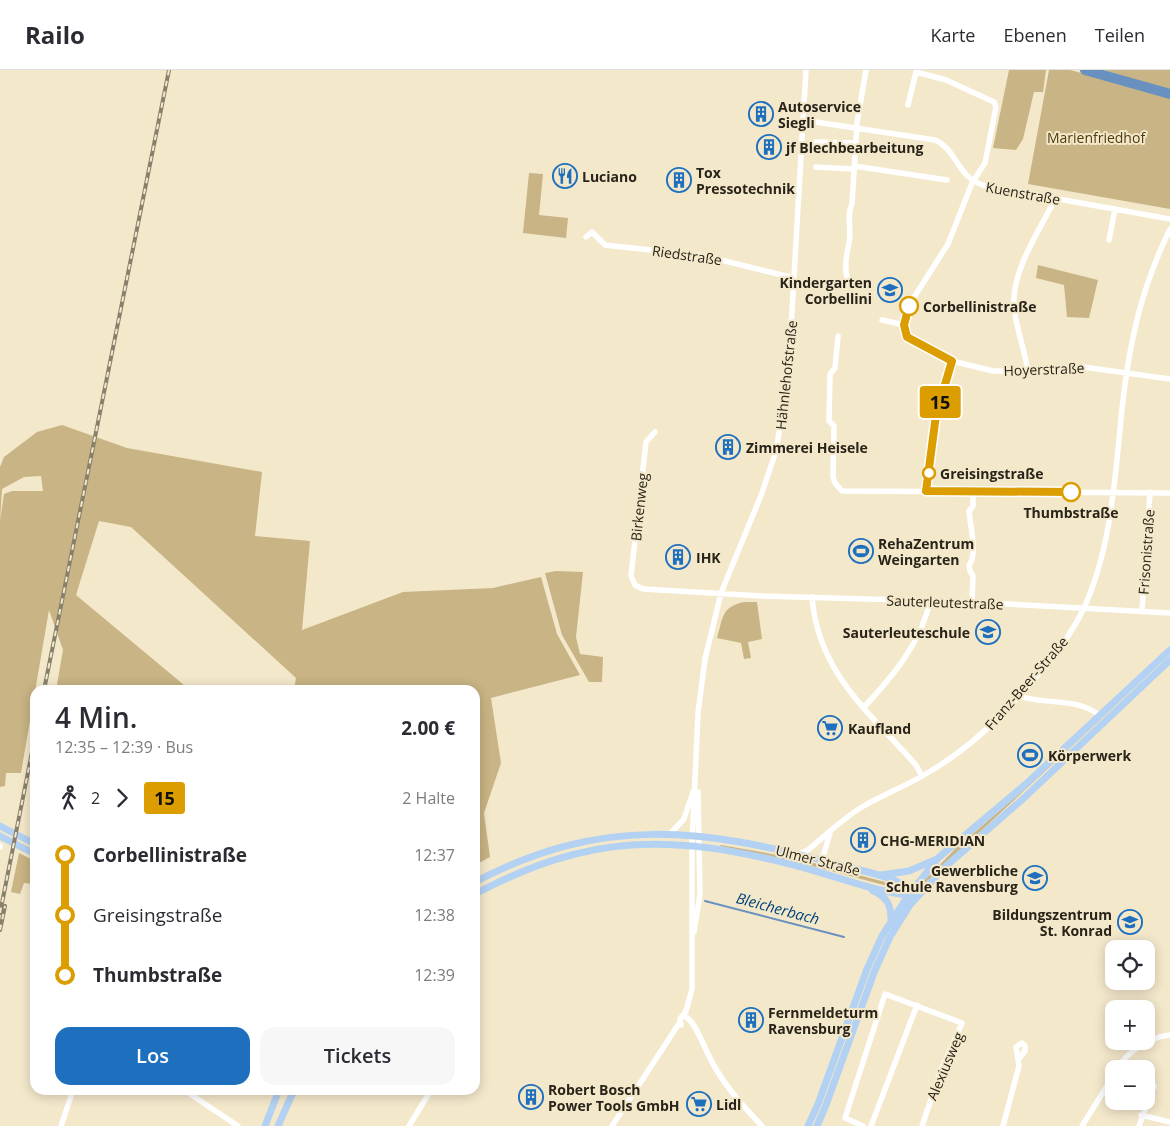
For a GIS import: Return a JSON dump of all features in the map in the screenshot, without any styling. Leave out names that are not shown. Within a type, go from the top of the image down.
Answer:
[{"type":"main road","points":[[808,1126],[867,969],[891,917],[938,858],[1027,783],[1170,650]]},
{"type":"main road","points":[[816,1126],[826,1105],[880,958],[897,925],[917,897],[946,867],[1170,660]]},
{"type":"main road","points":[[1,827],[30,842]]},
{"type":"main road","name":"Ulmer Straße","points":[[480,880],[521,859],[575,843],[637,834],[670,834],[696,836],[799,854],[905,885],[910,893]]},
{"type":"main road","points":[[0,836],[30,851]]},
{"type":"main road","name":"Ulmer Straße","points":[[480,892],[526,869],[578,853],[636,844],[700,846],[795,865],[856,882],[910,893]]},
{"type":"main road","points":[[875,875],[909,871],[938,858]]},
{"type":"main road","points":[[856,882],[884,896],[891,917]]},
{"type":"main road","points":[[910,893],[917,897]]},
{"type":"main road","points":[[265,1126],[277,1095]]},
{"type":"main road","points":[[278,1126],[292,1095]]},
{"type":"street","name":"Hähnlehofstraße","points":[[696,783],[700,686],[721,592],[762,493],[779,438],[788,379],[806,70]]},
{"type":"street","points":[[850,285],[846,277],[846,250],[849,243],[856,129],[866,70]]},
{"type":"street","points":[[882,320],[904,325],[911,302],[956,229],[972,182],[985,163],[996,107],[994,102],[957,85],[916,71],[908,105]]},
{"type":"street","name":"Kuenstraße","points":[[802,120],[939,142],[946,148],[972,182],[1170,219]]},
{"type":"street","points":[[815,142],[856,143]]},
{"type":"street","points":[[816,167],[854,168],[947,180]]},
{"type":"street","points":[[1028,372],[1015,316],[1015,287],[1020,270],[1055,198]]},
{"type":"street","points":[[1109,240],[1115,209]]},
{"type":"street","name":"Franz-Beer-Straße","points":[[799,854],[808,850],[863,807],[922,776],[965,748],[987,730],[1054,655],[1084,608],[1097,574],[1114,492],[1134,327],[1145,285],[1170,228]]},
{"type":"street","name":"Riedstraße","points":[[586,237],[592,232],[605,245],[705,256],[794,278]]},
{"type":"street","name":"Hoyerstraße","points":[[904,325],[904,332],[914,342],[952,361],[993,371],[1028,372],[1083,367],[1170,379]]},
{"type":"street","points":[[838,336],[835,368],[830,374],[829,421],[834,426],[834,482],[845,491],[1170,493]]},
{"type":"street","points":[[926,491],[936,415],[952,361]]},
{"type":"street","name":"Birkenweg","points":[[635,585],[631,576],[646,442],[655,432]]},
{"type":"street","points":[[972,602],[973,576],[970,571],[970,565],[973,561],[973,536],[970,530],[969,511],[973,506],[973,492]]},
{"type":"street","name":"Frisonistraße","points":[[1142,611],[1150,492]]},
{"type":"street","name":"Sauterleutestraße","points":[[635,585],[643,589],[659,591],[972,602],[1170,613]]},
{"type":"street","points":[[812,597],[817,630],[822,647],[846,688],[916,765],[922,776]]},
{"type":"street","points":[[864,707],[899,667],[920,631],[930,601]]},
{"type":"street","points":[[1018,696],[1031,700],[1082,705],[1091,708],[1100,716]]},
{"type":"street","points":[[670,834],[684,819],[696,783]]},
{"type":"street","points":[[693,934],[697,921],[700,894],[700,846],[696,836],[696,783]]},
{"type":"street","points":[[822,860],[831,831]]},
{"type":"street","points":[[612,1126],[686,1014],[692,988],[692,845],[696,836]]},
{"type":"street","points":[[863,1126],[845,1118],[885,994],[917,1005],[871,1126]]},
{"type":"street","name":"Alexiusweg","points":[[917,1005],[962,1023],[941,1070],[922,1126]]},
{"type":"street","points":[[686,1014],[728,1089],[762,1126]]},
{"type":"street","points":[[679,1024],[691,1024]]},
{"type":"street","points":[[1127,1060],[1138,1047],[1154,1039],[1170,1035]]},
{"type":"street","points":[[1003,1126],[1019,1066],[1018,1060]]},
{"type":"street","points":[[1082,1126],[1105,1089]]},
{"type":"street","points":[[61,1126],[71,1095]]},
{"type":"street","points":[[192,1095],[238,1126]]},
{"type":"street","points":[[409,1126],[428,1095]]},
{"type":"street","points":[[1139,1126],[1144,1110]]},
{"type":"street","points":[[1142,1115],[1170,1122]]},
{"type":"green space","points":[[1009,70],[1046,70],[1043,92],[1034,92],[1023,139],[1016,150],[993,148]]},
{"type":"green space","name":"Marienfriedhof","points":[[1049,70],[1070,70],[1170,96],[1170,209],[1028,184]]},
{"type":"green space","points":[[1104,70],[1170,70],[1170,91],[1165,89]]},
{"type":"green space","points":[[529,173],[543,174],[539,215],[568,218],[566,238],[523,233]]},
{"type":"green space","points":[[1038,265],[1098,280],[1089,318],[1067,317],[1064,285],[1036,278]]},
{"type":"green space","points":[[62,425],[127,448],[262,472],[255,536],[310,541],[302,630],[403,592],[493,588],[541,577],[557,634],[580,675],[491,698],[501,763],[484,813],[490,857],[480,862],[480,685],[295,685],[296,678],[131,527],[99,521],[76,595],[184,685],[57,685],[63,650],[49,610],[36,685],[30,685],[30,721],[21,773],[6,773],[5,786],[0,787],[0,521],[0,467],[4,457],[37,432]],"holes":[[[41,476],[43,491],[12,491],[4,494],[0,521],[2,489],[24,477]]]},
{"type":"green space","points":[[556,571],[583,572],[576,637],[580,654],[603,657],[602,682],[589,682],[562,635],[545,573]]},
{"type":"green space","points":[[757,602],[762,639],[748,642],[751,658],[744,659],[741,643],[717,638],[722,619],[727,610],[736,604]]},
{"type":"green space","points":[[1153,671],[926,882],[921,884],[955,849],[1025,789]]},
{"type":"green space","points":[[721,845],[795,858],[900,886],[899,889],[793,861]]},
{"type":"green space","points":[[19,853],[30,858],[30,884],[24,883],[20,894],[11,892]]},
{"type":"waterway","points":[[1085,70],[1170,94]]},
{"type":"waterway","name":"Bleicherbach","points":[[705,901],[844,937]]},
{"type":"railway","points":[[45,685],[169,70]]},
{"type":"railway","points":[[0,913],[30,762]]},
{"type":"railway","points":[[0,930],[5,906]]},
{"type":"bus line","name":"15","points":[[909,306],[904,325],[904,332],[907,337],[952,361],[936,415],[926,491],[1071,492]]},
{"type":"place","name":"Autoservice Siegli","points":[[761,114]]},
{"type":"place","name":"jf Blechbearbeitung","points":[[769,147]]},
{"type":"place","name":"Luciano","points":[[565,176]]},
{"type":"place","name":"Tox Pressotechnik","points":[[679,180]]},
{"type":"place","name":"Kindergarten Corbellini","points":[[890,290]]},
{"type":"place","name":"Corbellinistraße","points":[[909,306]]},
{"type":"place","name":"Zimmerei Heisele","points":[[728,447]]},
{"type":"place","name":"Greisingstraße","points":[[929,473]]},
{"type":"place","name":"Thumbstraße","points":[[1071,492]]},
{"type":"place","name":"RehaZentrum Weingarten","points":[[861,551]]},
{"type":"place","name":"IHK","points":[[678,557]]},
{"type":"place","name":"Sauterleuteschule","points":[[988,632]]},
{"type":"place","name":"Kaufland","points":[[830,728]]},
{"type":"place","name":"Körperwerk","points":[[1030,755]]},
{"type":"place","name":"CHG-MERIDIAN","points":[[863,840]]},
{"type":"place","name":"Gewerbliche Schule Ravensburg","points":[[1035,878]]},
{"type":"place","name":"Bildungszentrum St. Konrad","points":[[1130,922]]},
{"type":"place","name":"Fernmeldeturm Ravensburg","points":[[751,1020]]},
{"type":"place","name":"Robert Bosch Power Tools GmbH","points":[[531,1097]]},
{"type":"place","name":"Lidl","points":[[699,1104]]}]
